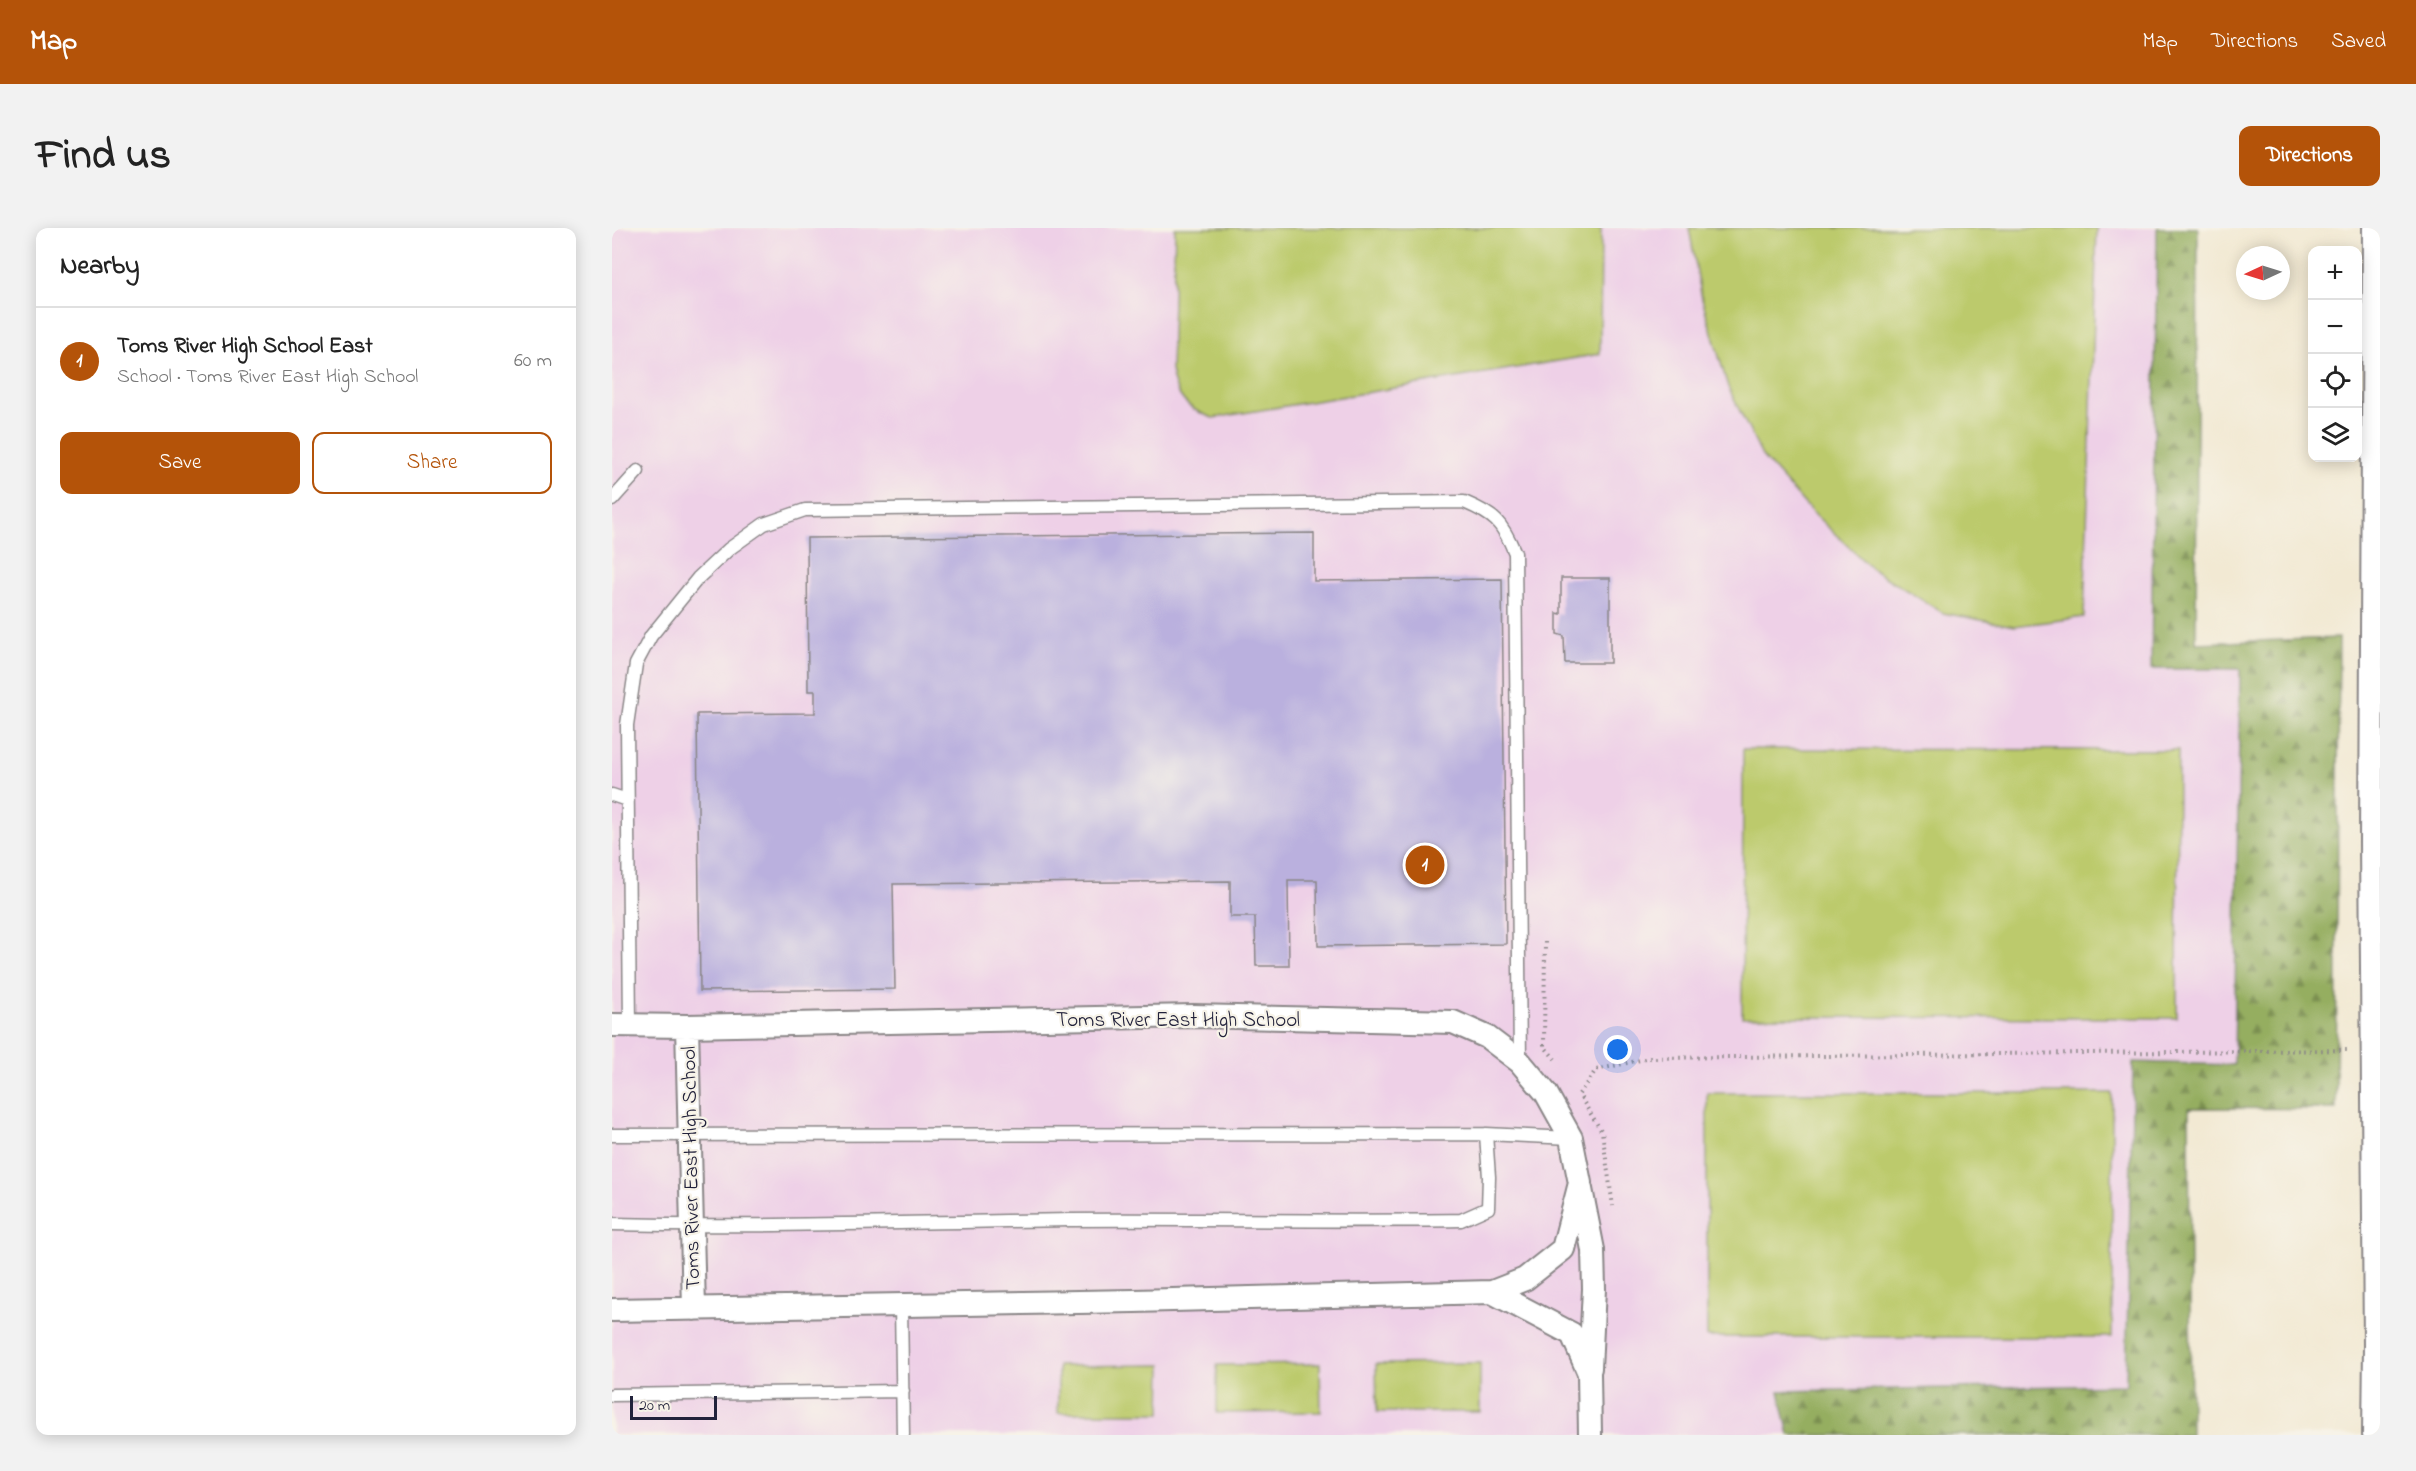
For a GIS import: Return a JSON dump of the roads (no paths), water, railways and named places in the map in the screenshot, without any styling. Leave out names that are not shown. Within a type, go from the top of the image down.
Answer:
[{"type":"street","points":[[2374,228],[2371,842],[2374,1435]]},
{"type":"street","name":"Toms River East High School","points":[[621,1024],[687,1026],[1194,1016],[1453,1022],[1487,1037],[1520,1062],[1546,1093],[1571,1138],[1593,1250],[1594,1289],[1589,1373],[1590,1435]]},
{"type":"street","name":"Toms River East High School","points":[[687,1026],[694,1309]]},
{"type":"street","name":"Toms River East High School","points":[[612,1310],[1492,1292],[1525,1279],[1563,1249],[1580,1183]]},
{"type":"street","name":"Toms River East High School","points":[[1492,1292],[1572,1334],[1589,1373]]},
{"type":"lane","points":[[612,500],[638,471]]},
{"type":"lane","points":[[621,1024],[627,725],[636,664],[651,636],[698,578],[729,549],[764,524],[805,510],[1464,502],[1487,512],[1506,531],[1515,553],[1520,1062]]},
{"type":"lane","points":[[612,795],[627,800]]},
{"type":"lane","points":[[612,1224],[803,1226],[876,1222],[1086,1220],[1461,1220],[1488,1208],[1489,1177],[1486,1134]]},
{"type":"lane","points":[[612,1135],[1486,1134],[1571,1138]]},
{"type":"lane","points":[[901,1305],[903,1435]]},
{"type":"lane","points":[[612,1395],[903,1391]]},
{"type":"place","name":"Toms River High School East","points":[[1425,865]]}]
